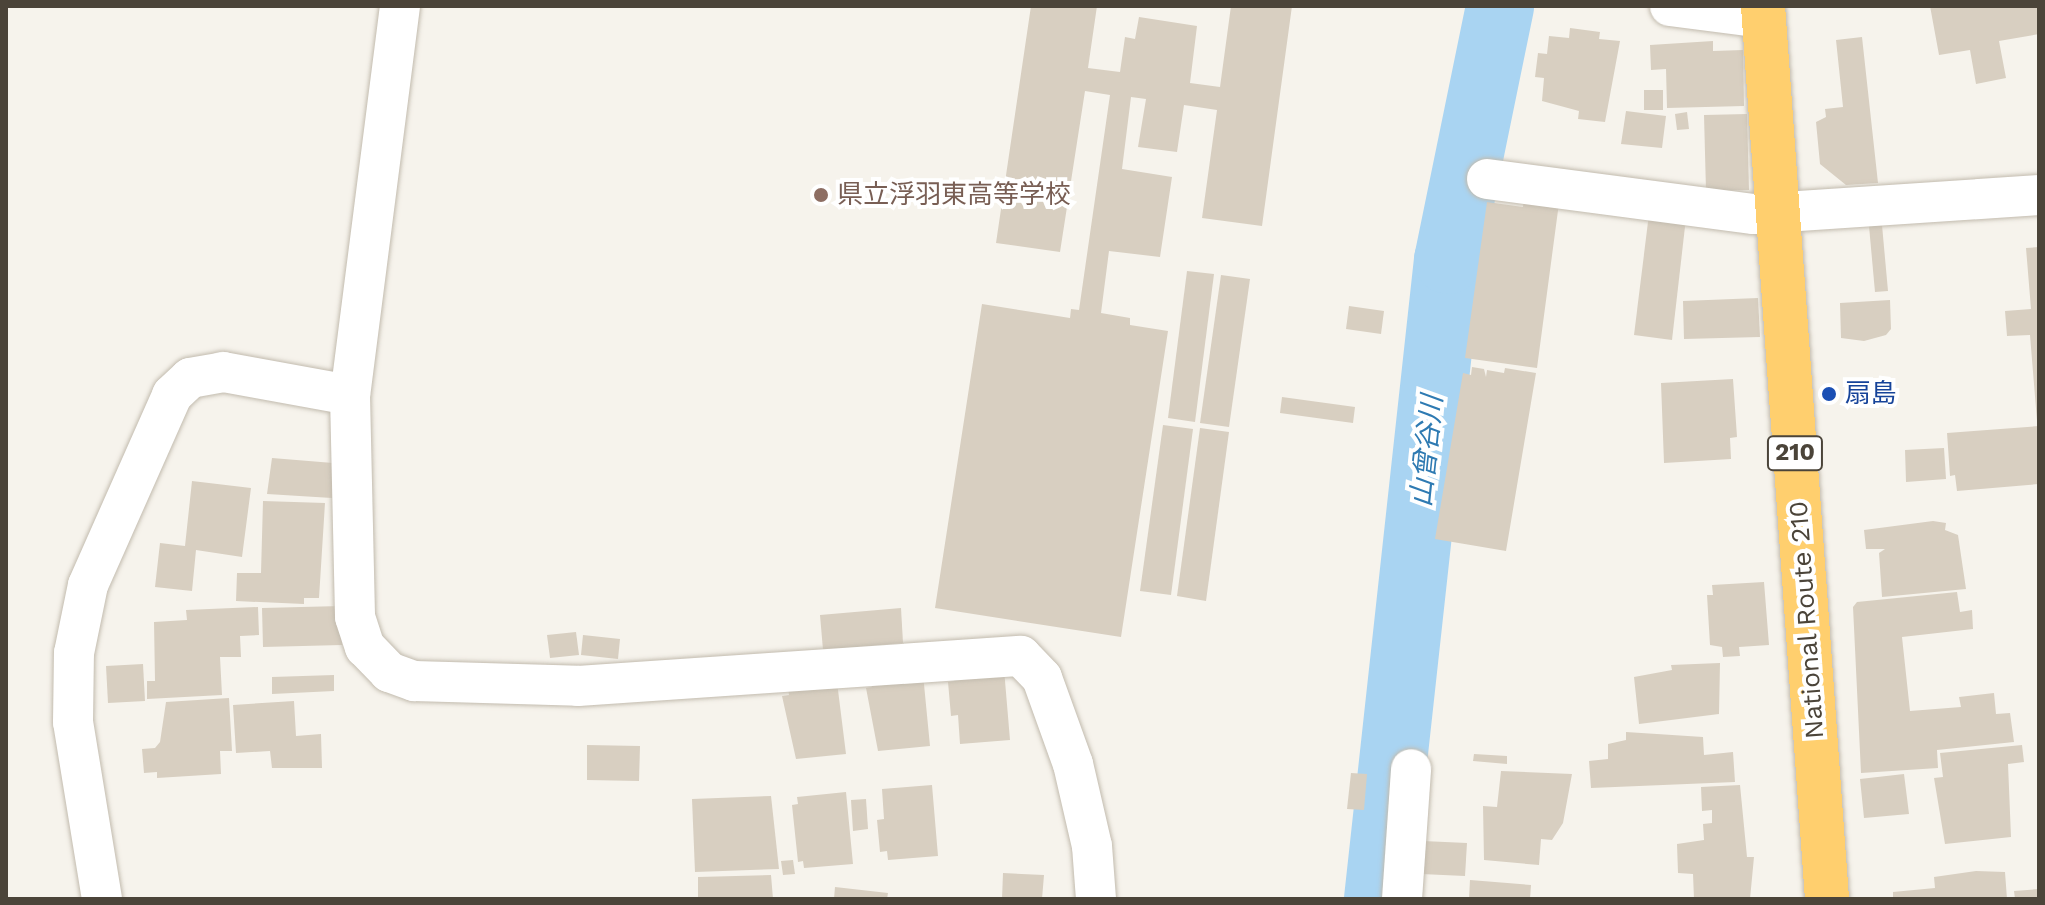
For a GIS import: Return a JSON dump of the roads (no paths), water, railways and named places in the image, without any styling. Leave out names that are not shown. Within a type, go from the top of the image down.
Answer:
[{"type":"highway","name":"National Route 210","points":[[1764,12],[1827,899]]},
{"type":"street","points":[[400,6],[350,395],[355,617],[365,647],[389,672],[414,681],[578,686],[1021,656],[1042,678],[1073,764],[1092,846],[1096,899]]},
{"type":"street","points":[[1670,6],[1764,12]]},
{"type":"street","points":[[1487,179],[1754,214],[2039,195]]},
{"type":"street","points":[[102,899],[73,722],[74,653],[88,585],[172,395],[190,378],[223,372],[350,395]]},
{"type":"street","points":[[1402,899],[1411,769]]},
{"type":"waterway","name":"山曾谷川","points":[[1378,899],[1448,260],[1500,6]]},
{"type":"place","name":"県立浮羽東高等学校","points":[[821,195]]},
{"type":"place","name":"扇島","points":[[1829,394]]}]
